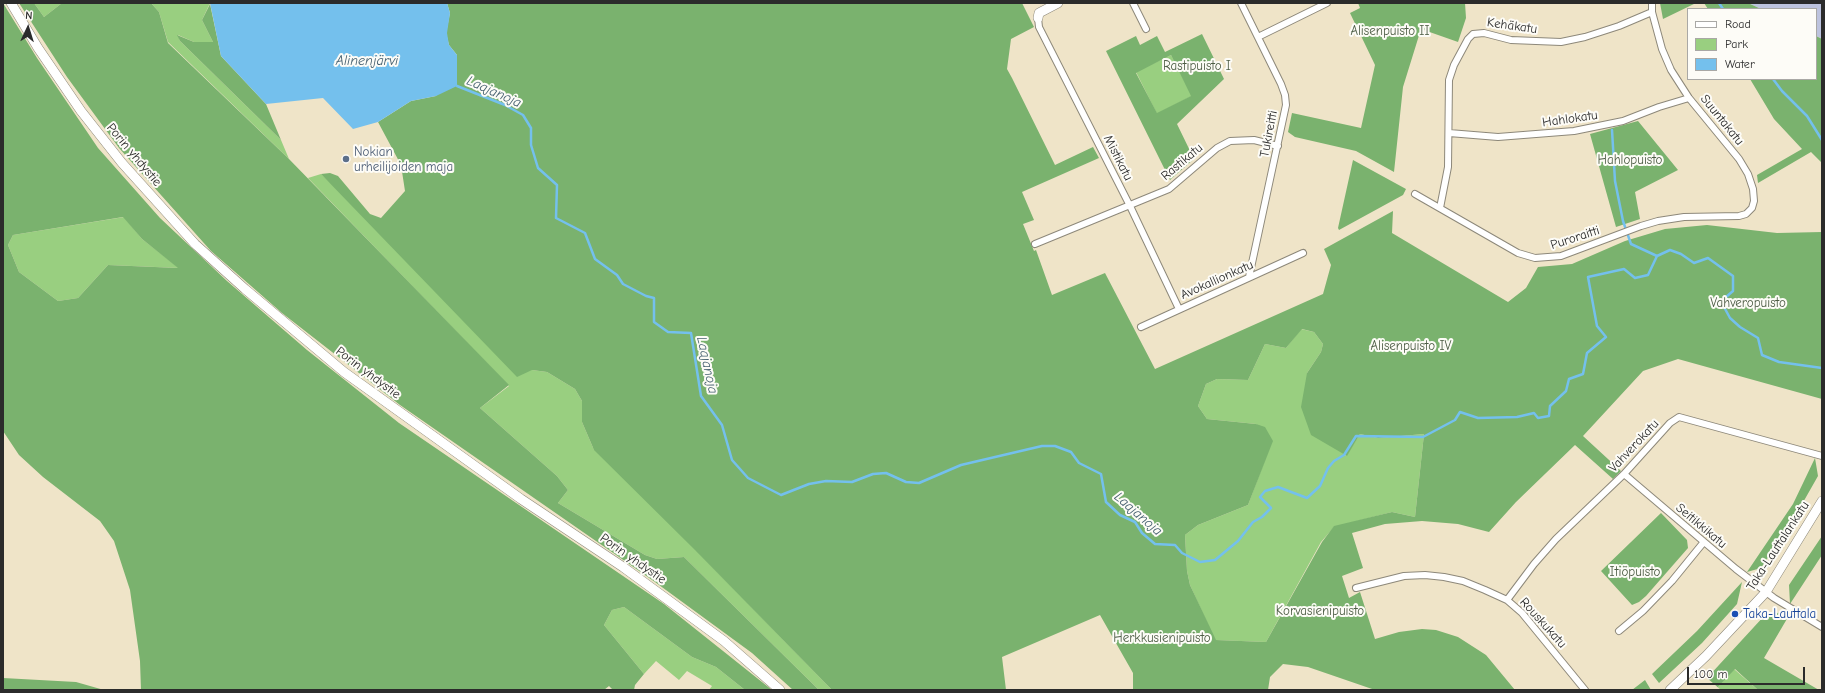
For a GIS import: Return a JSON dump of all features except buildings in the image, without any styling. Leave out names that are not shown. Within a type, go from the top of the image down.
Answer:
[{"type":"main road","name":"Porin yhdystie","points":[[11,3],[38,48],[81,111],[122,163],[195,244],[294,332],[344,372],[521,499],[623,567],[724,641],[780,690]]},
{"type":"main road","points":[[1038,18],[1039,13],[1058,3]]},
{"type":"main road","name":"Taka-Lauttalankatu","points":[[1670,690],[1706,656],[1766,592],[1822,501]]},
{"type":"street","points":[[1133,3],[1146,30]]},
{"type":"street","name":"Tukireitti","points":[[1241,3],[1285,95],[1285,115],[1249,277]]},
{"type":"street","points":[[1258,37],[1327,3]]},
{"type":"street","name":"Suuntakatu","points":[[1652,3],[1652,12],[1662,49],[1671,70],[1689,98],[1739,159],[1748,174],[1753,189],[1754,202],[1752,208]]},
{"type":"street","name":"Kehäkatu","points":[[1440,208],[1448,167],[1449,80],[1454,65],[1464,45],[1472,34],[1484,33],[1511,40],[1560,42],[1585,37],[1620,26],[1652,12]]},
{"type":"street","name":"Mistikatu","points":[[1038,18],[1040,27],[1130,206],[1179,309]]},
{"type":"street","name":"Hahlokatu","points":[[1449,134],[1498,137],[1574,131],[1623,121],[1658,107],[1689,98]]},
{"type":"street","name":"Rastikatu","points":[[1035,244],[1169,189],[1217,148],[1230,141],[1254,140],[1278,146]]},
{"type":"street","name":"Puroraitti","points":[[1415,194],[1518,253],[1534,258],[1548,258],[1583,249],[1641,226],[1658,221],[1684,217],[1739,216],[1746,214],[1752,208]]},
{"type":"street","name":"Avokallionkatu","points":[[1141,326],[1303,253]]},
{"type":"street","name":"Vahverokatu","points":[[1507,600],[1534,564],[1555,540],[1624,474],[1670,423],[1679,417],[1822,456]]},
{"type":"street","name":"Seitikkikatu","points":[[1624,474],[1703,543],[1766,592],[1822,627]]},
{"type":"street","points":[[1619,631],[1643,611],[1672,581],[1703,543]]},
{"type":"street","name":"Rouskukatu","points":[[1356,588],[1404,576],[1444,577],[1463,581],[1507,600],[1535,627],[1585,690]]},
{"type":"shaded area","points":[[1748,3],[1822,3],[1822,39],[1817,36],[1817,8],[1759,8]]},
{"type":"green space","points":[[3,3],[37,58],[98,148],[160,218],[227,281],[307,350],[399,423],[664,604],[772,690],[745,690],[716,667],[692,657],[624,607],[612,610],[604,625],[644,674],[635,685],[634,690],[613,690],[609,686],[604,690],[141,690],[140,661],[130,590],[114,541],[100,521],[43,477],[19,455],[3,431]],"holes":[[[123,217],[142,239],[178,268],[108,265],[78,298],[58,301],[19,272],[8,245],[13,235]]]},
{"type":"green space","points":[[19,3],[34,3],[44,17],[62,3],[151,3],[159,12],[168,43],[289,159],[509,385],[480,408],[557,476],[568,490],[558,503],[645,555],[657,559],[684,557],[819,690],[793,690],[752,653],[655,582],[400,405],[282,313],[211,251],[119,148],[67,77]]},
{"type":"green space","points":[[34,3],[62,3],[44,17]]},
{"type":"green space","points":[[151,3],[210,3],[202,20],[213,42],[194,42],[178,35],[180,41],[281,140],[289,159],[168,42],[159,12]]},
{"type":"green space","points":[[447,3],[1022,3],[1034,27],[1011,39],[1007,69],[1055,165],[1093,147],[1099,158],[1022,192],[1034,220],[1023,224],[1034,251],[1036,250],[1052,295],[1105,273],[1155,369],[1323,294],[1331,265],[1324,249],[1393,211],[1392,233],[1508,302],[1526,288],[1538,267],[1572,264],[1625,241],[1665,229],[1707,225],[1777,233],[1822,232],[1822,399],[1678,359],[1643,371],[1583,436],[1621,471],[1613,479],[1575,445],[1516,502],[1489,532],[1458,524],[1422,521],[1385,524],[1352,533],[1363,568],[1342,576],[1349,598],[1360,592],[1375,639],[1399,632],[1422,629],[1436,630],[1458,637],[1486,655],[1515,690],[1375,690],[1308,667],[1283,664],[1270,677],[1268,690],[1133,690],[1133,673],[1100,615],[1002,657],[1006,690],[832,690],[695,550],[594,450],[582,422],[582,401],[575,389],[547,372],[532,370],[517,377],[321,174],[330,173],[338,176],[370,214],[381,218],[405,191],[401,165],[378,122],[411,101],[436,96],[457,55],[449,45],[446,33],[450,13]],"holes":[[[1302,329],[1314,332],[1323,344],[1321,352],[1307,373],[1301,407],[1311,435],[1347,456],[1360,434],[1378,438],[1424,434],[1415,517],[1392,512],[1334,526],[1322,542],[1266,642],[1216,640],[1190,585],[1187,571],[1185,535],[1198,525],[1248,505],[1273,441],[1265,427],[1256,424],[1207,419],[1198,406],[1206,384],[1217,379],[1248,380],[1265,344],[1286,348]]]},
{"type":"green space","name":"Alisenpuisto II","points":[[1358,3],[1465,3],[1466,18],[1458,42],[1421,29],[1403,87],[1394,172],[1356,151],[1295,137],[1288,132],[1292,113],[1361,128],[1375,65],[1350,13],[1360,8]]},
{"type":"green space","points":[[1660,3],[1696,3],[1663,19]]},
{"type":"green space","points":[[1704,3],[1748,3],[1759,8],[1707,8]]},
{"type":"green space","points":[[210,4],[221,56],[266,104],[281,140],[180,41],[177,35],[194,42],[213,42],[202,20]]},
{"type":"green space","name":"Rastipuisto I","points":[[1202,34],[1224,79],[1177,124],[1194,159],[1170,180],[1106,51],[1136,36],[1140,45],[1157,36],[1165,52]],"holes":[[[1171,55],[1191,96],[1157,113],[1136,73]]]},
{"type":"green space","points":[[1817,36],[1822,39],[1822,163],[1811,152],[1758,183],[1757,175],[1802,149],[1774,119],[1751,80],[1817,80]]},
{"type":"green space","points":[[1171,55],[1192,96],[1157,114],[1136,72]]},
{"type":"green space","name":"Hahlopuisto","points":[[1638,121],[1678,170],[1635,192],[1640,219],[1616,227],[1590,134]]},
{"type":"green space","points":[[1353,160],[1406,189],[1403,195],[1339,230],[1338,228]]},
{"type":"green space","points":[[321,174],[532,370],[547,372],[575,389],[582,401],[582,422],[594,450],[558,282],[696,550],[832,690],[819,690],[684,557],[657,559],[645,555],[558,503],[568,490],[557,476],[480,408],[509,386],[308,178]]},
{"type":"green space","points":[[124,217],[142,239],[179,268],[108,265],[78,298],[58,301],[19,272],[8,245],[13,235]]},
{"type":"green space","points":[[1301,329],[1314,332],[1323,344],[1321,352],[1307,373],[1346,456],[1360,434],[1378,438],[1424,434],[1415,517],[1392,512],[1334,527],[1321,542],[1266,642],[1215,640],[1190,585],[1187,571],[1185,535],[1198,525],[1248,505],[1272,441],[1256,424],[1207,419],[1198,406],[1206,384],[1217,379],[1248,380],[1265,344],[1286,348]]},
{"type":"green space","points":[[1815,458],[1818,476],[1793,520],[1761,568],[1747,572],[1793,504]]},
{"type":"green space","name":"Itiöpuisto","points":[[1661,513],[1687,540],[1688,548],[1646,596],[1639,602],[1632,605],[1601,571]]},
{"type":"green space","points":[[1822,536],[1822,555],[1790,604],[1789,585]]},
{"type":"green space","points":[[1742,582],[1737,604],[1702,643],[1659,683],[1652,674],[1697,631]]},
{"type":"green space","points":[[624,607],[692,657],[716,667],[745,690],[709,690],[712,686],[687,671],[679,680],[656,661],[644,674],[604,625],[612,610]]},
{"type":"green space","points":[[1791,612],[1764,658],[1819,690],[1758,690],[1735,669],[1718,687],[1721,690],[1707,678],[1765,615]]},
{"type":"green space","points":[[1734,669],[1758,690],[1721,690],[1718,687]]},
{"type":"green space","points":[[3,678],[76,682],[104,690],[3,690]]},
{"type":"green space","points":[[1645,680],[1651,690],[1632,690]]},
{"type":"water","name":"Alinenjärvi","points":[[210,3],[447,3],[450,13],[447,33],[449,45],[457,55],[457,86],[436,96],[411,101],[378,122],[353,129],[323,98],[266,104],[221,56]]},
{"type":"waterway","points":[[1719,3],[1722,8]]},
{"type":"waterway","points":[[1774,80],[1782,91],[1807,116],[1822,140]]},
{"type":"waterway","name":"Laajanoja","points":[[457,86],[505,105],[523,115],[531,128],[531,145],[538,168],[557,185],[556,218],[585,233],[595,259],[617,275],[623,284],[646,296],[654,298],[654,322],[668,332],[691,333],[701,396],[722,425],[732,460],[748,478],[781,495],[809,484],[826,481],[852,482],[873,474],[886,473],[906,482],[919,483],[961,465],[1042,446],[1055,446],[1071,452],[1079,463],[1101,474],[1106,502],[1120,515],[1135,522],[1142,533],[1155,544],[1175,545],[1182,553],[1200,562],[1215,560],[1238,541],[1253,522],[1262,517],[1271,508],[1260,497],[1265,491],[1278,487],[1307,498],[1320,486],[1328,468],[1334,461],[1344,455],[1356,436],[1423,437],[1455,420],[1460,412],[1478,418],[1517,417],[1534,413],[1538,418],[1549,416],[1550,406],[1566,391],[1569,379],[1583,374],[1587,353],[1606,337],[1597,326],[1588,277],[1624,269],[1635,278],[1648,275],[1657,256],[1670,250],[1681,254],[1694,263],[1708,258],[1733,276],[1733,291],[1726,297],[1724,307],[1730,318],[1740,327],[1758,338],[1762,355],[1779,362],[1822,368]]},
{"type":"waterway","points":[[1612,130],[1615,181],[1623,221],[1631,244],[1657,256]]},
{"type":"place","name":"Nokian urheilijoiden maja","points":[[346,159]]},
{"type":"place","name":"Taka-Lauttala","points":[[1735,614]]},
{"type":"park label","name":"Vahveropuisto","points":[[1748,303]]},
{"type":"park label","name":"Alisenpuisto IV","points":[[1411,346]]},
{"type":"park label","name":"Korvasienipuisto","points":[[1320,611]]},
{"type":"park label","name":"Herkkusienipuisto","points":[[1162,638]]}]
